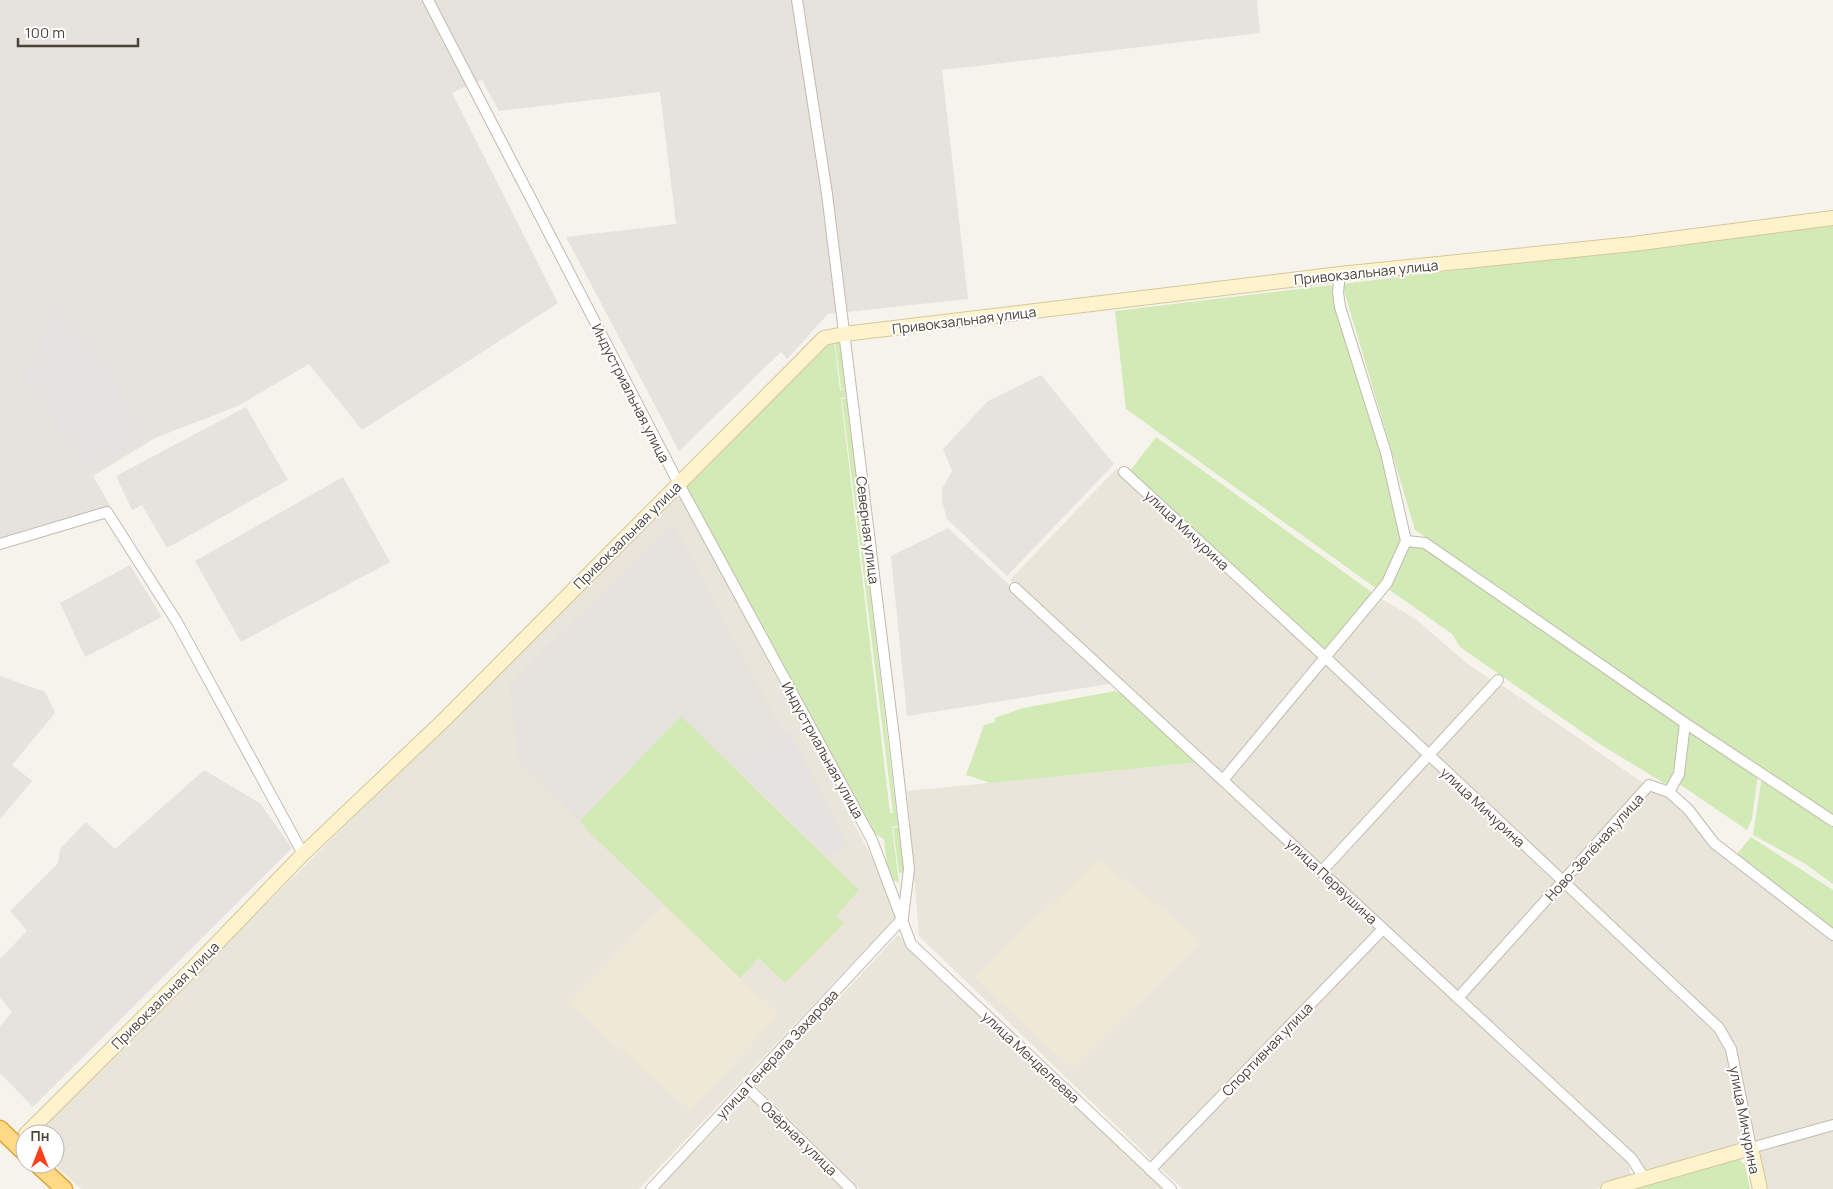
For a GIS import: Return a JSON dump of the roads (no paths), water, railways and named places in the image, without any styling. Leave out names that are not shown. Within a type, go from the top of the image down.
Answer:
[{"type":"highway","points":[[0,1129],[15,1137]]},
{"type":"highway","points":[[48,1174],[64,1189]]},
{"type":"main road","name":"Привокзальная улица","points":[[40,1124],[302,854],[445,719],[824,338],[844,334],[1340,274],[1633,244],[1833,218]]},
{"type":"main road","points":[[1608,1189],[1751,1148]]},
{"type":"main road","name":"улица Мичурина","points":[[1751,1148],[1760,1189]]},
{"type":"street","name":"Индустриальная улица","points":[[428,0],[678,484],[872,840],[903,918]]},
{"type":"street","name":"Северная улица","points":[[796,0],[820,142],[909,869],[903,918]]},
{"type":"street","points":[[1223,780],[1324,656],[1387,583],[1406,541],[1386,453],[1340,307],[1338,292],[1340,274]]},
{"type":"street","name":"улица Мичурина","points":[[1124,472],[1324,656],[1719,1028],[1731,1049],[1751,1148]]},
{"type":"street","points":[[0,544],[107,512],[177,622],[302,854]]},
{"type":"street","points":[[1406,541],[1425,543],[1685,723],[1833,821]]},
{"type":"street","name":"улица Первушина","points":[[1015,588],[1632,1159],[1644,1178]]},
{"type":"street","points":[[1322,872],[1498,680]]},
{"type":"street","points":[[1685,723],[1679,774],[1669,792],[1688,810],[1714,842],[1833,935]]},
{"type":"street","name":"Ново-Зелёная улица","points":[[1458,998],[1649,785],[1669,792]]},
{"type":"street","name":"улица Генерала Захарова","points":[[651,1189],[903,918]]},
{"type":"street","name":"улица Менделеева","points":[[903,918],[911,944],[1170,1189]]},
{"type":"street","name":"Спортивная улица","points":[[1150,1170],[1383,929]]},
{"type":"street","name":"Озёрная улица","points":[[746,1087],[852,1189]]},
{"type":"street","points":[[1751,1148],[1833,1125]]}]
